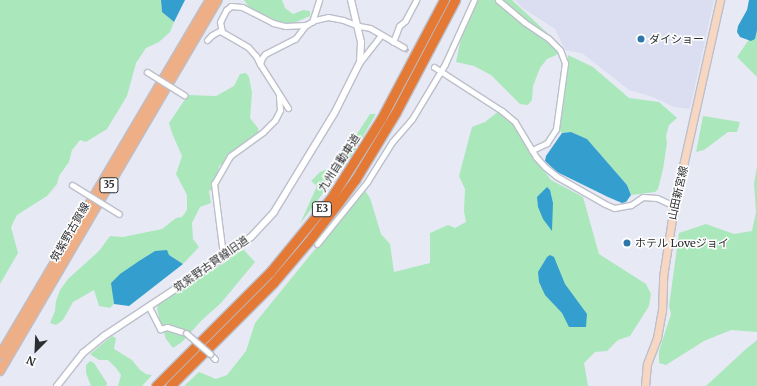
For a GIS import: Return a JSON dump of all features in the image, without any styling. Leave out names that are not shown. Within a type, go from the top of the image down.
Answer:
[{"type":"highway","name":"九州自動車道","points":[[156,386],[270,272],[331,198],[381,119],[444,0]]},
{"type":"highway","name":"九州自動車道","points":[[170,386],[274,283],[338,203],[363,167],[396,112],[455,0]]},
{"type":"main road","name":"筑紫野古賀線","points":[[0,355],[210,0]]},
{"type":"main road","name":"筑紫野古賀線","points":[[0,370],[218,0]]},
{"type":"main road","name":"山田新宮線","points":[[645,386],[647,364],[656,338],[662,311],[663,277],[674,206],[720,0]]},
{"type":"street","points":[[312,22],[319,0]]},
{"type":"street","name":"筑紫野古賀線旧道","points":[[57,386],[83,353],[104,336],[227,255],[251,237],[274,212],[335,112],[351,83],[360,62],[361,42],[359,26],[351,0]]},
{"type":"street","points":[[393,42],[399,26],[405,21],[416,0]]},
{"type":"street","points":[[317,244],[367,182],[392,142],[412,119],[445,64],[474,0]]},
{"type":"street","points":[[498,0],[524,22],[548,38],[560,50],[565,63],[556,129],[547,143],[532,150]]},
{"type":"street","points":[[288,108],[248,47],[222,32],[220,22],[226,10],[231,6],[242,8],[273,23],[285,26],[306,25],[328,17],[343,20],[359,26],[370,28],[404,48]]},
{"type":"street","points":[[260,64],[265,54],[296,39],[306,25]]},
{"type":"street","points":[[207,40],[212,35],[222,30]]},
{"type":"street","points":[[360,62],[382,34]]},
{"type":"street","points":[[434,67],[502,111],[515,122],[532,150],[545,167],[556,176],[614,208],[624,208],[643,197],[657,198],[674,206]]},
{"type":"street","points":[[147,72],[184,95]]},
{"type":"street","points":[[227,255],[222,247],[214,184],[230,156],[263,132],[275,120],[280,110],[279,93]]},
{"type":"street","points":[[72,185],[118,214]]},
{"type":"street","points":[[149,307],[160,329],[167,327],[186,333],[216,359]]},
{"type":"shaded area","points":[[515,0],[714,0],[690,109],[674,107],[653,97],[629,90],[582,53],[565,50],[555,29],[521,7]]},
{"type":"green space","points":[[0,0],[161,0],[162,12],[174,22],[170,32],[159,42],[146,48],[136,63],[127,96],[107,129],[86,142],[80,140],[72,150],[69,162],[59,176],[57,184],[47,196],[17,215],[11,227],[18,253],[0,284]]},
{"type":"green space","points":[[244,0],[282,0],[285,8],[293,14],[303,10],[310,11],[310,16],[294,23],[283,23],[264,19],[252,11]]},
{"type":"green space","points":[[475,0],[512,0],[558,43],[561,53],[547,59],[540,68],[533,86],[532,100],[528,105],[520,104],[491,75],[474,66],[456,62],[464,23]]},
{"type":"green space","points":[[757,24],[757,77],[737,57],[752,35]]},
{"type":"green space","points":[[568,55],[593,67],[629,98],[659,102],[677,118],[669,125],[666,136],[667,143],[663,169],[658,189],[655,192],[631,195],[627,185],[587,139],[571,132],[562,133],[558,129],[563,109]]},
{"type":"green space","points":[[246,73],[249,77],[252,93],[250,118],[258,128],[259,135],[254,140],[239,146],[233,157],[219,166],[216,187],[209,191],[211,203],[200,207],[192,223],[193,239],[199,247],[183,264],[169,255],[113,299],[114,304],[110,308],[99,306],[94,290],[73,302],[63,320],[56,325],[50,323],[55,311],[56,301],[60,290],[68,279],[99,251],[110,236],[123,237],[162,229],[176,218],[182,217],[187,210],[187,195],[176,174],[182,156],[169,123],[188,95],[216,96],[234,86],[240,74]]},
{"type":"green space","points":[[499,111],[520,132],[530,152],[551,180],[583,197],[599,254],[646,284],[651,294],[649,306],[630,336],[618,340],[607,351],[595,352],[584,363],[588,386],[184,386],[199,372],[216,379],[227,375],[246,351],[255,323],[364,189],[370,198],[381,234],[390,244],[394,272],[430,263],[430,233],[448,225],[455,228],[466,222],[464,211],[465,189],[459,176],[472,127],[485,122]]},
{"type":"green space","points":[[370,114],[376,114],[353,153],[300,224],[317,186],[311,181],[320,172],[332,167],[340,160]]},
{"type":"green space","points":[[703,116],[740,122],[737,132],[728,132],[704,150],[696,152]]},
{"type":"green space","points":[[757,166],[757,332],[731,330],[704,341],[666,365],[659,363],[659,351],[671,314],[669,306],[679,233],[706,224],[734,234],[752,231],[756,212],[754,184]]},
{"type":"green space","points":[[243,249],[255,262],[221,303],[202,320],[182,342],[173,348],[166,339],[157,309],[158,304],[224,263]]},
{"type":"green space","points":[[112,336],[116,338],[114,349],[132,360],[140,370],[146,374],[152,375],[142,386],[118,386],[121,375],[116,368],[108,360],[99,360],[90,354]]},
{"type":"green space","points":[[757,339],[757,386],[706,386],[756,341]]},
{"type":"green space","points":[[90,361],[94,363],[107,383],[106,386],[91,386],[86,373],[86,365]]},
{"type":"water","points":[[161,0],[185,0],[174,22],[162,12]]},
{"type":"water","points":[[749,0],[757,0],[757,30],[755,39],[751,41],[740,37],[737,32],[738,26],[747,10]]},
{"type":"water","points":[[571,132],[587,139],[627,185],[631,195],[626,202],[622,203],[608,197],[557,172],[545,161],[546,156],[562,133]]},
{"type":"water","points":[[547,187],[550,190],[553,203],[552,231],[543,219],[538,207],[537,197]]},
{"type":"water","points":[[167,250],[169,255],[183,264],[129,306],[114,304],[111,283],[120,274],[155,251]]},
{"type":"water","points":[[550,255],[554,257],[565,284],[587,314],[586,327],[569,327],[562,313],[545,295],[539,282],[538,272],[547,257]]},
{"type":"tunnel","points":[[404,48],[416,56]]},
{"type":"place","name":"ダイショー","points":[[641,39]]},
{"type":"place","name":"ホテル Loveジョイ","points":[[627,243]]}]
